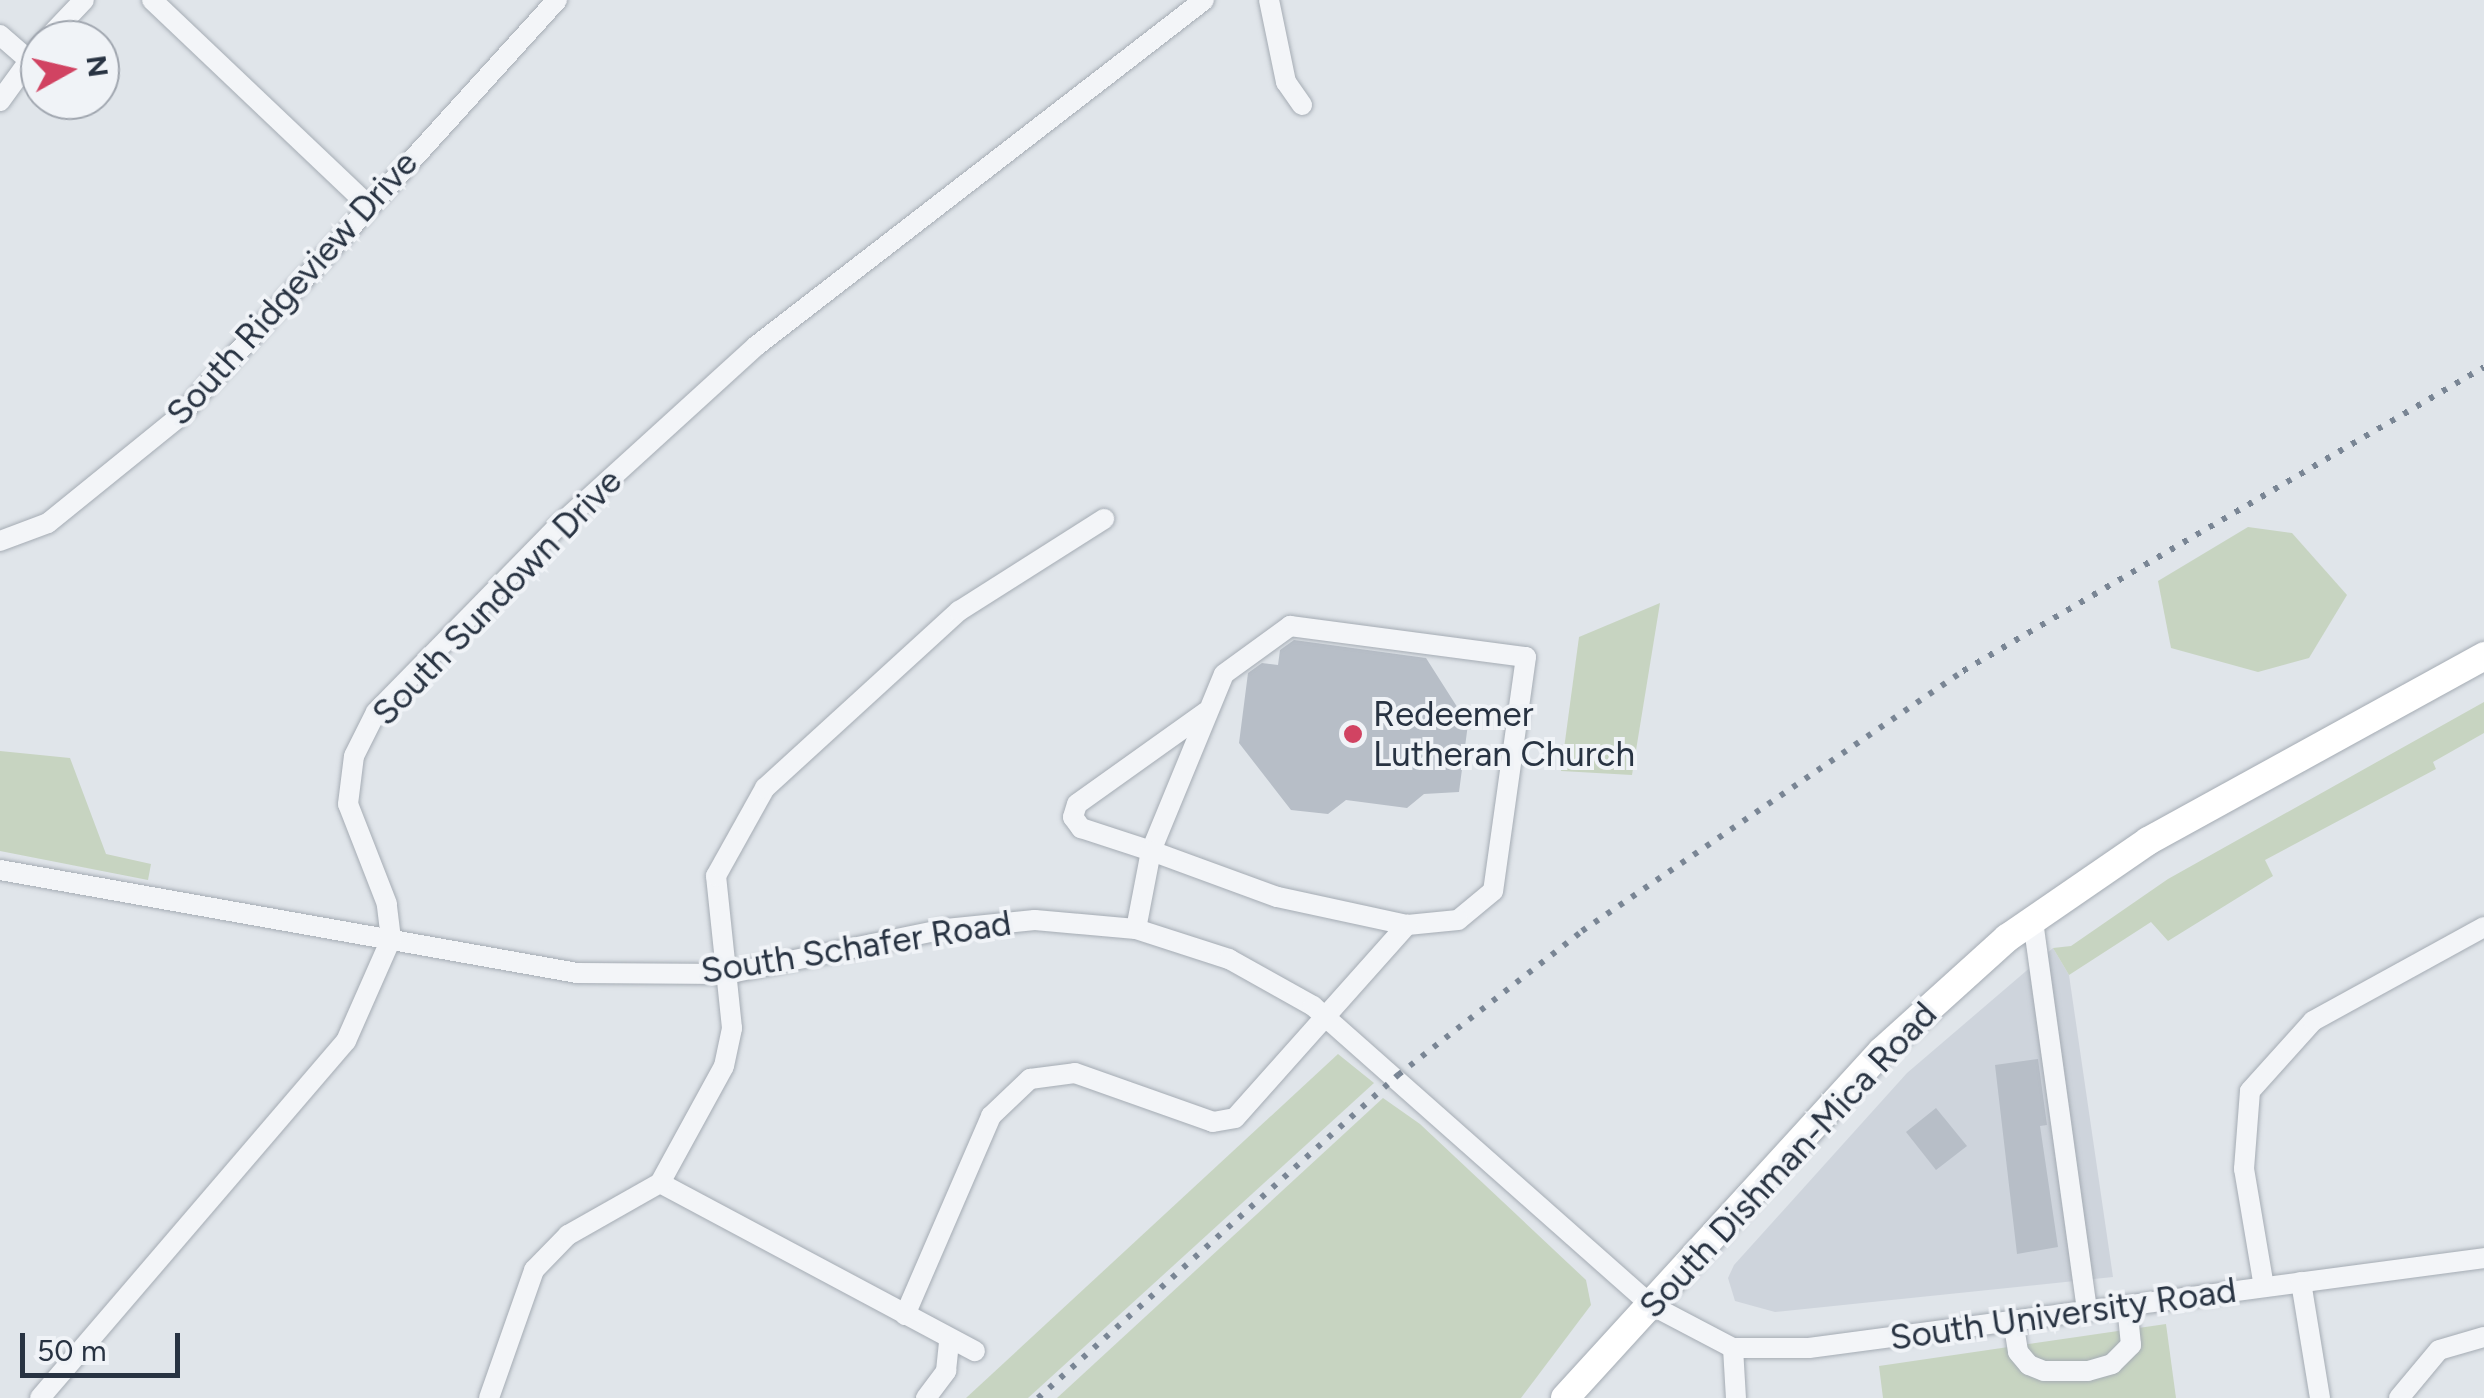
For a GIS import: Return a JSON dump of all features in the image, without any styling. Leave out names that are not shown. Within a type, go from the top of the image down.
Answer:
[{"type":"main road","name":"South Dishman-Mica Road","points":[[1565,1398],[1882,1051],[2033,921],[2148,841],[2484,656]]},
{"type":"street","points":[[65,20],[84,0]]},
{"type":"street","points":[[152,0],[366,204]]},
{"type":"street","name":"South Ridgeview Drive","points":[[0,541],[48,523],[179,418],[366,204],[557,0]]},
{"type":"street","name":"South Sundown Drive","points":[[390,940],[387,904],[348,804],[354,756],[376,712],[556,528],[756,346],[1204,0]]},
{"type":"street","points":[[1269,0],[1286,82],[1302,105]]},
{"type":"street","points":[[0,101],[20,72]]},
{"type":"street","points":[[488,1398],[534,1270],[568,1235],[660,1183],[724,1066],[732,1028],[716,876],[765,788],[959,612],[1104,519]]},
{"type":"street","points":[[1136,929],[1151,850],[1224,674],[1276,632],[1305,623],[1526,657],[1493,891],[1458,920],[1407,925],[1277,897],[1151,850],[1081,828],[1073,817],[1077,804],[1206,712]]},
{"type":"street","name":"South Schafer Road","points":[[0,870],[577,973],[726,974],[946,929],[1034,920],[1136,929],[1229,959],[1329,1018],[1651,1305]]},
{"type":"street","points":[[2033,921],[2088,1310]]},
{"type":"street","points":[[905,1315],[991,1116],[1030,1080],[1076,1073],[1224,1122],[1329,1018],[1407,925]]},
{"type":"street","points":[[2264,1287],[2244,1169],[2250,1091],[2313,1022],[2484,927]]},
{"type":"street","points":[[40,1398],[346,1041],[390,940]]},
{"type":"street","points":[[660,1183],[976,1351]]},
{"type":"street","name":"South University Road","points":[[1651,1305],[1733,1348],[1809,1348],[2484,1258]]},
{"type":"street","points":[[2302,1282],[2320,1398]]},
{"type":"street","points":[[2013,1320],[2018,1352],[2028,1364],[2064,1374],[2088,1371],[2112,1364],[2131,1345],[2127,1305]]},
{"type":"street","points":[[2399,1398],[2439,1350],[2484,1337]]},
{"type":"street","points":[[926,1398],[946,1371],[950,1340]]},
{"type":"street","points":[[1733,1348],[1736,1398]]},
{"type":"shaded area","points":[[2053,948],[2069,975],[2113,1277],[1775,1312],[1735,1301],[1728,1278],[1734,1265],[1907,1073]]},
{"type":"green space","points":[[2248,527],[2292,533],[2347,595],[2309,658],[2258,672],[2171,648],[2158,581]]},
{"type":"green space","points":[[1660,603],[1632,775],[1561,771],[1579,637]]},
{"type":"green space","points":[[2484,702],[2484,733],[2433,762],[2436,769],[2265,860],[2273,876],[2168,941],[2151,922],[2069,975],[2053,948],[2071,946],[2168,879]]},
{"type":"green space","points":[[0,751],[70,758],[106,854],[151,864],[148,880],[0,851]]},
{"type":"green space","points":[[1338,1054],[1374,1083],[1028,1398],[966,1398]]},
{"type":"green space","points":[[1383,1098],[1420,1124],[1586,1280],[1591,1305],[1521,1398],[1057,1398]]},
{"type":"green space","points":[[2166,1324],[2176,1398],[1883,1398],[1879,1366]]},
{"type":"building","name":"Redeemer Lutheran Church","points":[[1294,640],[1426,658],[1468,724],[1459,792],[1424,794],[1407,808],[1346,800],[1328,814],[1291,810],[1239,743],[1248,673],[1262,663],[1278,665],[1280,650]]},
{"type":"building","points":[[2038,1059],[2047,1125],[2040,1126],[2058,1247],[2017,1254],[1995,1065]]},
{"type":"building","points":[[1936,1108],[1967,1146],[1936,1170],[1906,1132]]},
{"type":"railway","points":[[1038,1398],[1398,1075],[1582,931],[1963,671],[2484,367]]},
{"type":"place","name":"Redeemer Lutheran Church","points":[[1353,734]]}]
